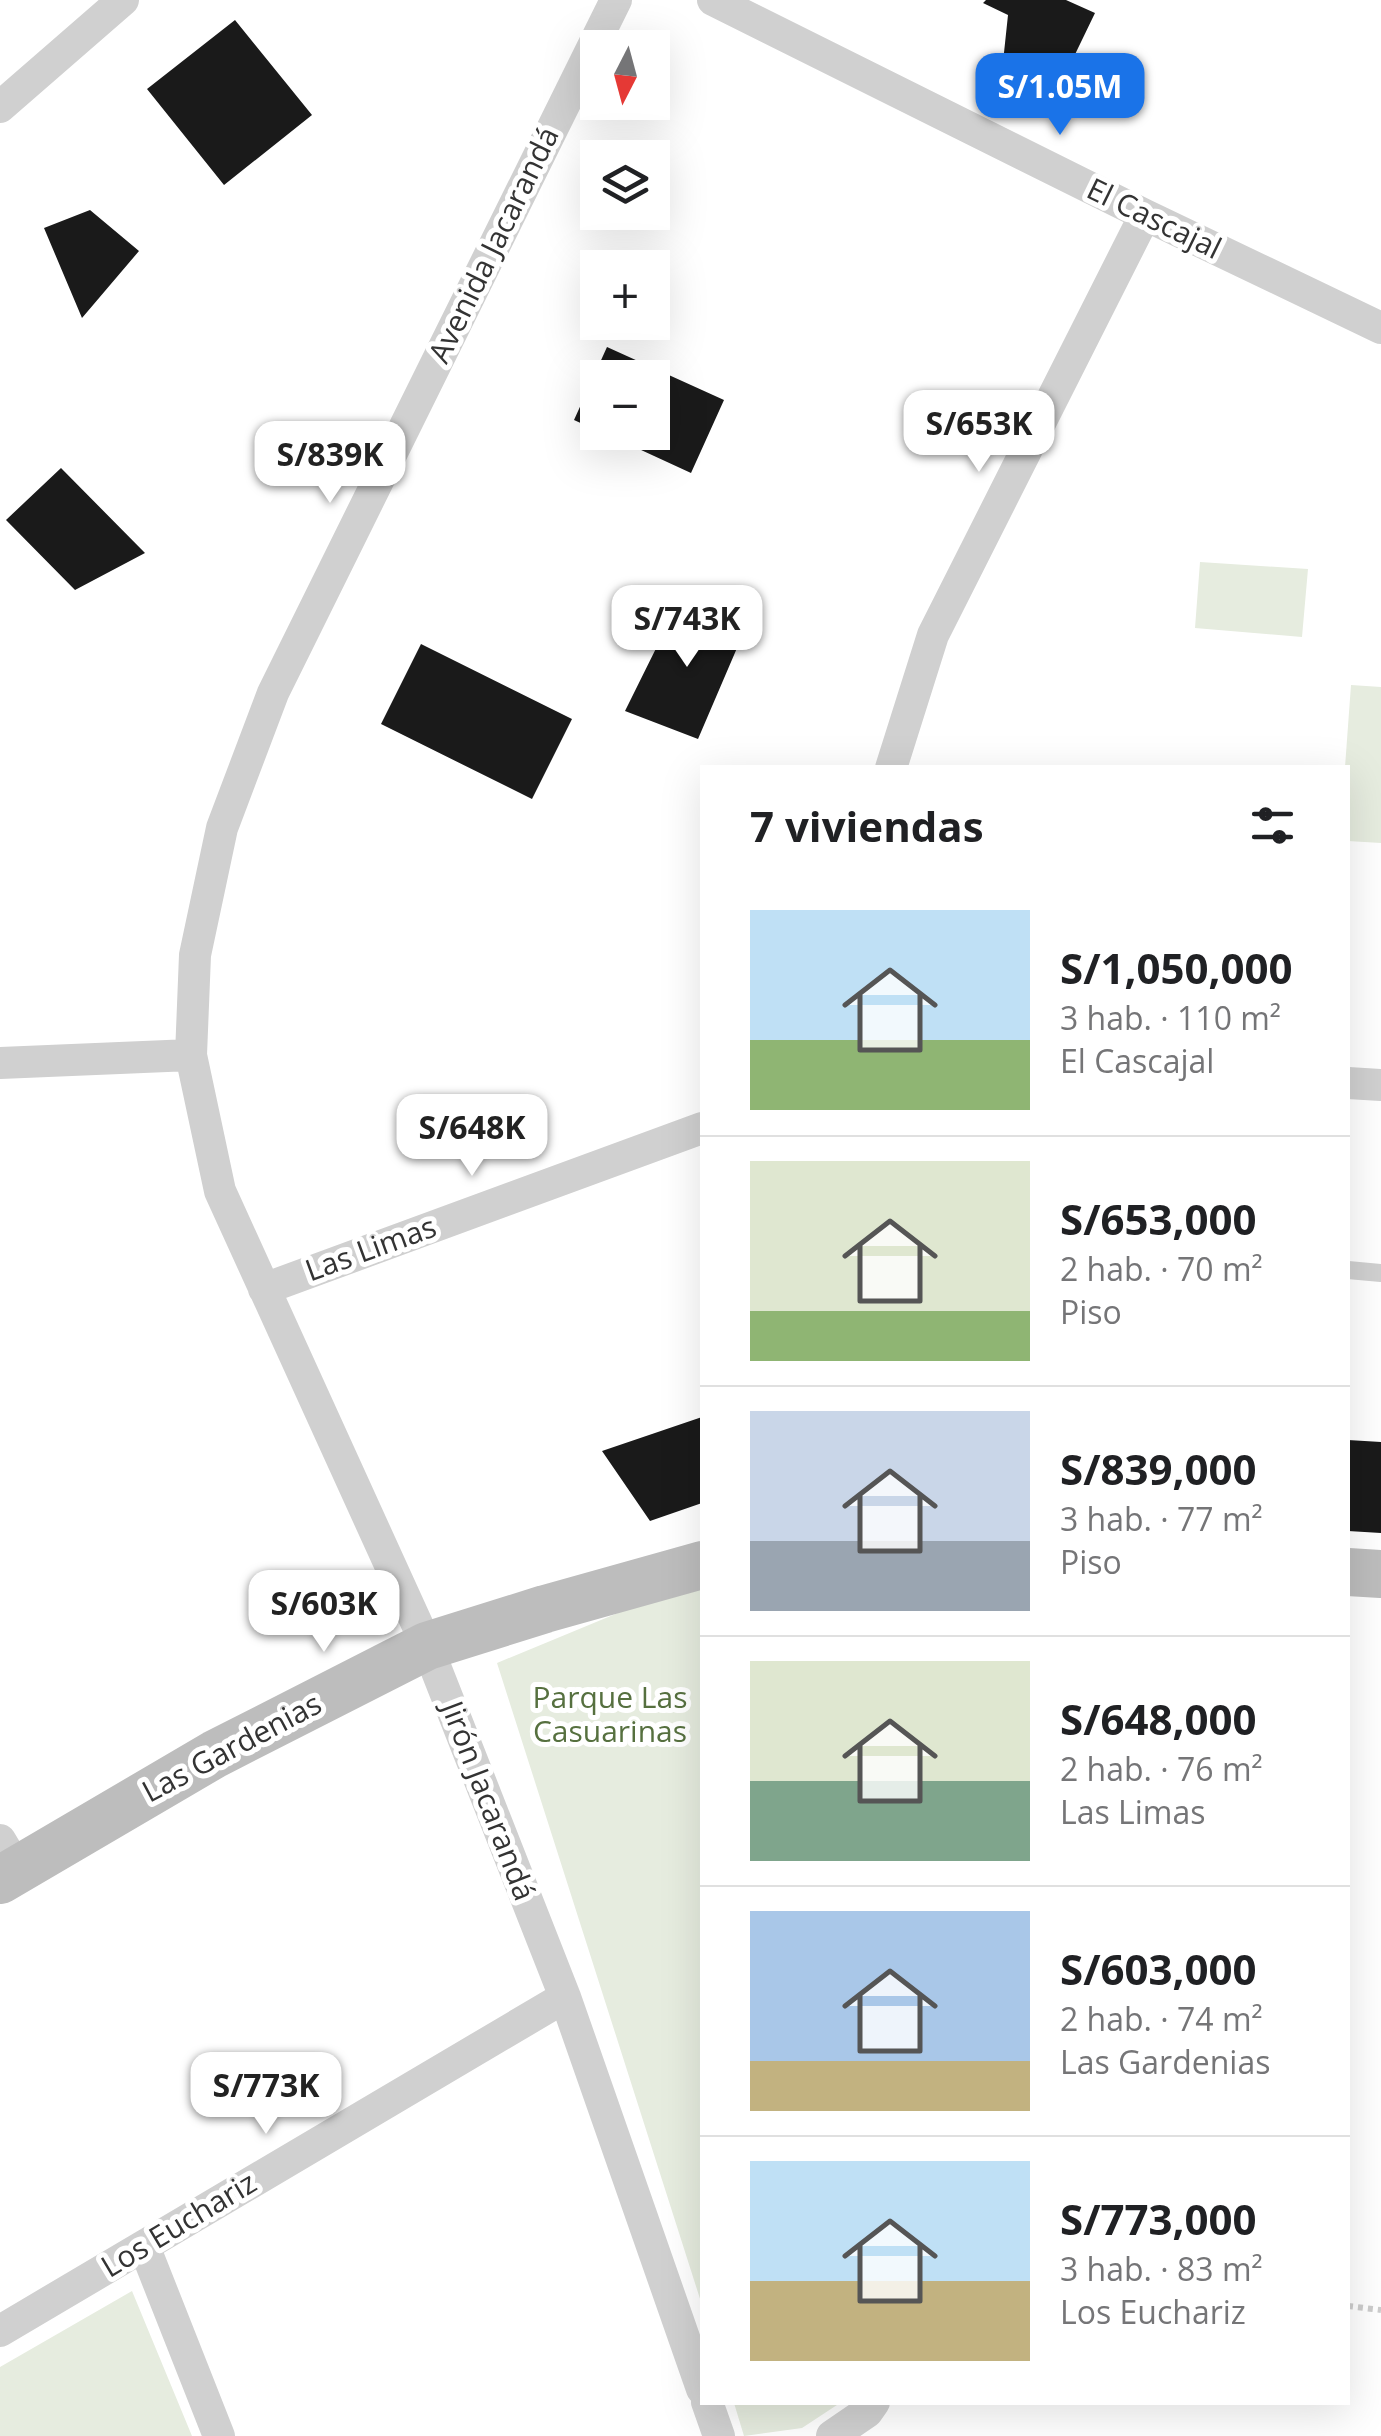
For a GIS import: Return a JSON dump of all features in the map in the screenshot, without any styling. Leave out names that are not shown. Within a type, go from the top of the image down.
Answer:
[{"type":"street","points":[[0,107],[123,0]]},
{"type":"street","name":"Avenida Jacarandá","points":[[191,1054],[194,954],[222,828],[273,693],[616,0]]},
{"type":"street","name":"El Cascajal","points":[[714,0],[1381,328]]},
{"type":"street","points":[[892,765],[933,636],[1145,215]]},
{"type":"street","points":[[0,1063],[191,1054]]},
{"type":"street","name":"Jirón Jacarandá","points":[[191,1054],[220,1191],[427,1646],[565,1997],[700,2383]]},
{"type":"street","points":[[1350,1083],[1381,1085]]},
{"type":"street","name":"Las Limas","points":[[264,1288],[700,1129]]},
{"type":"street","name":"Las Gardenias","points":[[6,1863],[427,1646],[700,1565]]},
{"type":"street","points":[[1350,1572],[1381,1574]]},
{"type":"street","name":"Los Euchariz","points":[[0,2331],[565,1997]]},
{"type":"street","points":[[144,2246],[219,2436]]},
{"type":"street","points":[[708,2405],[719,2436]]},
{"type":"street","points":[[832,2436],[872,2405]]},
{"type":"lane","points":[[1350,1270],[1381,1273]]},
{"type":"path","points":[[1350,2306],[1381,2310]]},
{"type":"green space","points":[[1200,562],[1308,569],[1302,637],[1195,628]]},
{"type":"green space","points":[[1351,685],[1381,687],[1381,843],[1350,841],[1350,765],[1345,765]]},
{"type":"green space","name":"Parque Las Casuarinas","points":[[700,1584],[700,2299],[497,1663],[671,1591]]},
{"type":"green space","points":[[132,2291],[192,2436],[0,2436],[0,2367]]},
{"type":"green space","points":[[735,2405],[837,2405],[802,2428],[744,2436]]},
{"type":"building","points":[[1066,0],[1095,13],[1067,71],[1003,62],[1008,15],[983,3]]},
{"type":"building","points":[[235,20],[312,115],[224,185],[147,89]]},
{"type":"building","points":[[90,210],[139,251],[82,318],[44,228]]},
{"type":"building","points":[[607,347],[636,360],[601,360]]},
{"type":"building","points":[[670,376],[724,400],[691,473],[641,450],[670,450]]},
{"type":"building","points":[[61,468],[145,553],[75,590],[6,520]]},
{"type":"building","points":[[680,600],[746,627],[698,739],[625,711]]},
{"type":"building","points":[[421,644],[572,719],[532,799],[381,724]]},
{"type":"building","points":[[700,1418],[700,1504],[650,1521],[602,1451]]},
{"type":"building","points":[[1350,1440],[1381,1442],[1381,1533],[1350,1531]]}]
